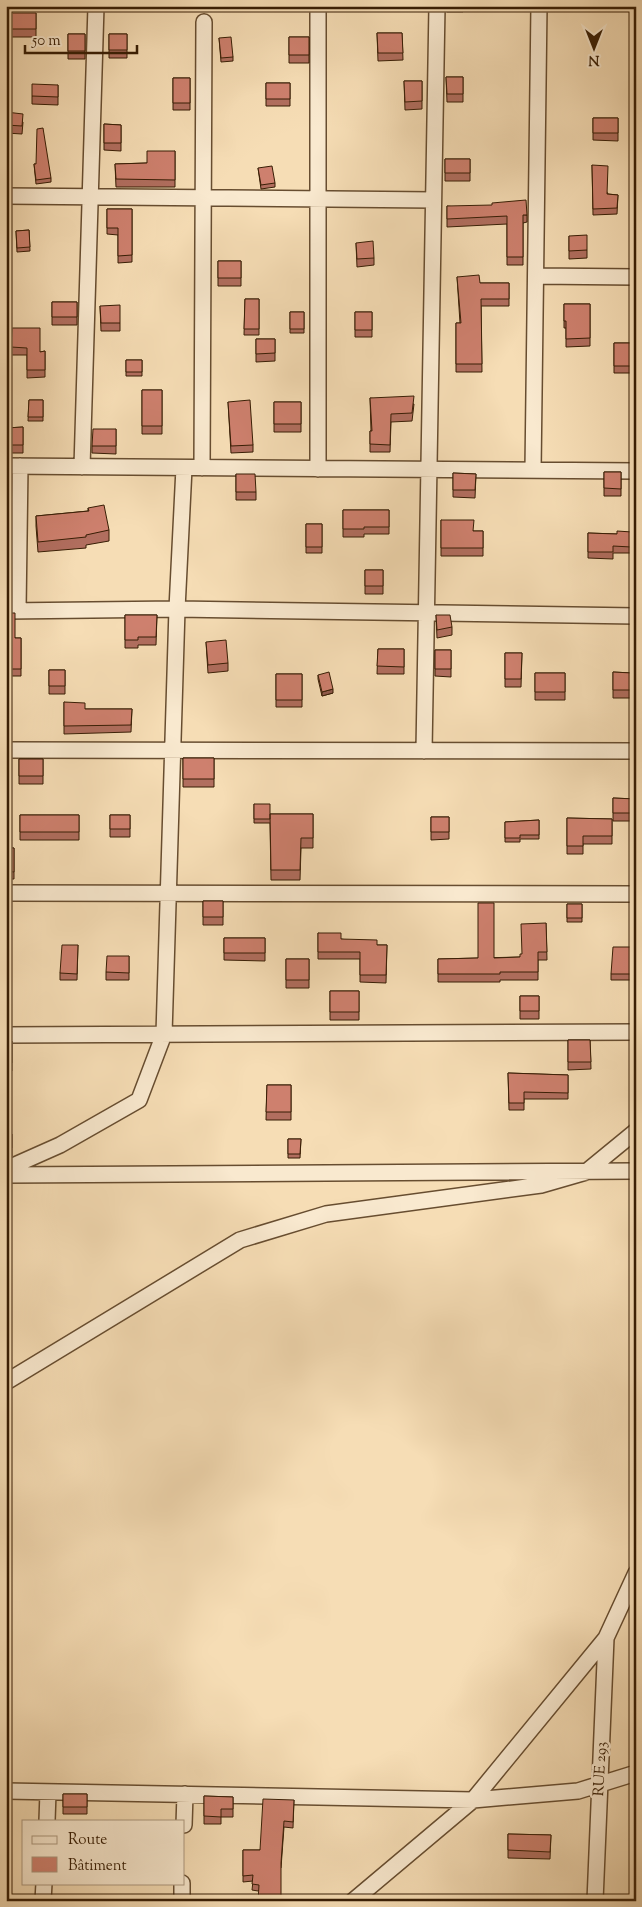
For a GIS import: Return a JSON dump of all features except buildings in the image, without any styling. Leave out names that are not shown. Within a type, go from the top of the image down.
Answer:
[{"type":"street","points":[[82,467],[96,6]]},
{"type":"street","points":[[318,6],[318,469]]},
{"type":"street","points":[[424,751],[437,6]]},
{"type":"street","points":[[533,470],[539,6]]},
{"type":"street","points":[[202,468],[204,22]]},
{"type":"street","points":[[6,196],[433,200]]},
{"type":"street","points":[[536,276],[636,277]]},
{"type":"street","points":[[636,471],[13,466],[12,610],[177,609],[636,616]]},
{"type":"street","points":[[6,1169],[60,1145],[139,1100],[164,1034],[177,609],[184,468]]},
{"type":"street","points":[[6,750],[636,751]]},
{"type":"street","points":[[6,893],[636,894]]},
{"type":"street","points":[[6,1035],[636,1032]]},
{"type":"street","points":[[6,1382],[240,1240],[326,1214],[541,1184],[586,1172],[636,1132]]},
{"type":"street","points":[[6,1175],[636,1171]]},
{"type":"street","points":[[353,1901],[473,1800],[606,1638],[636,1573]]},
{"type":"street","name":"RUE 293","points":[[595,1901],[606,1638]]},
{"type":"street","points":[[6,1791],[473,1800],[578,1791],[636,1774]]},
{"type":"street","points":[[47,1820],[48,1792]]},
{"type":"street","points":[[184,1820],[185,1794]]},
{"type":"street","points":[[43,1901],[44,1884]]},
{"type":"street","points":[[182,1884],[182,1901]]}]
